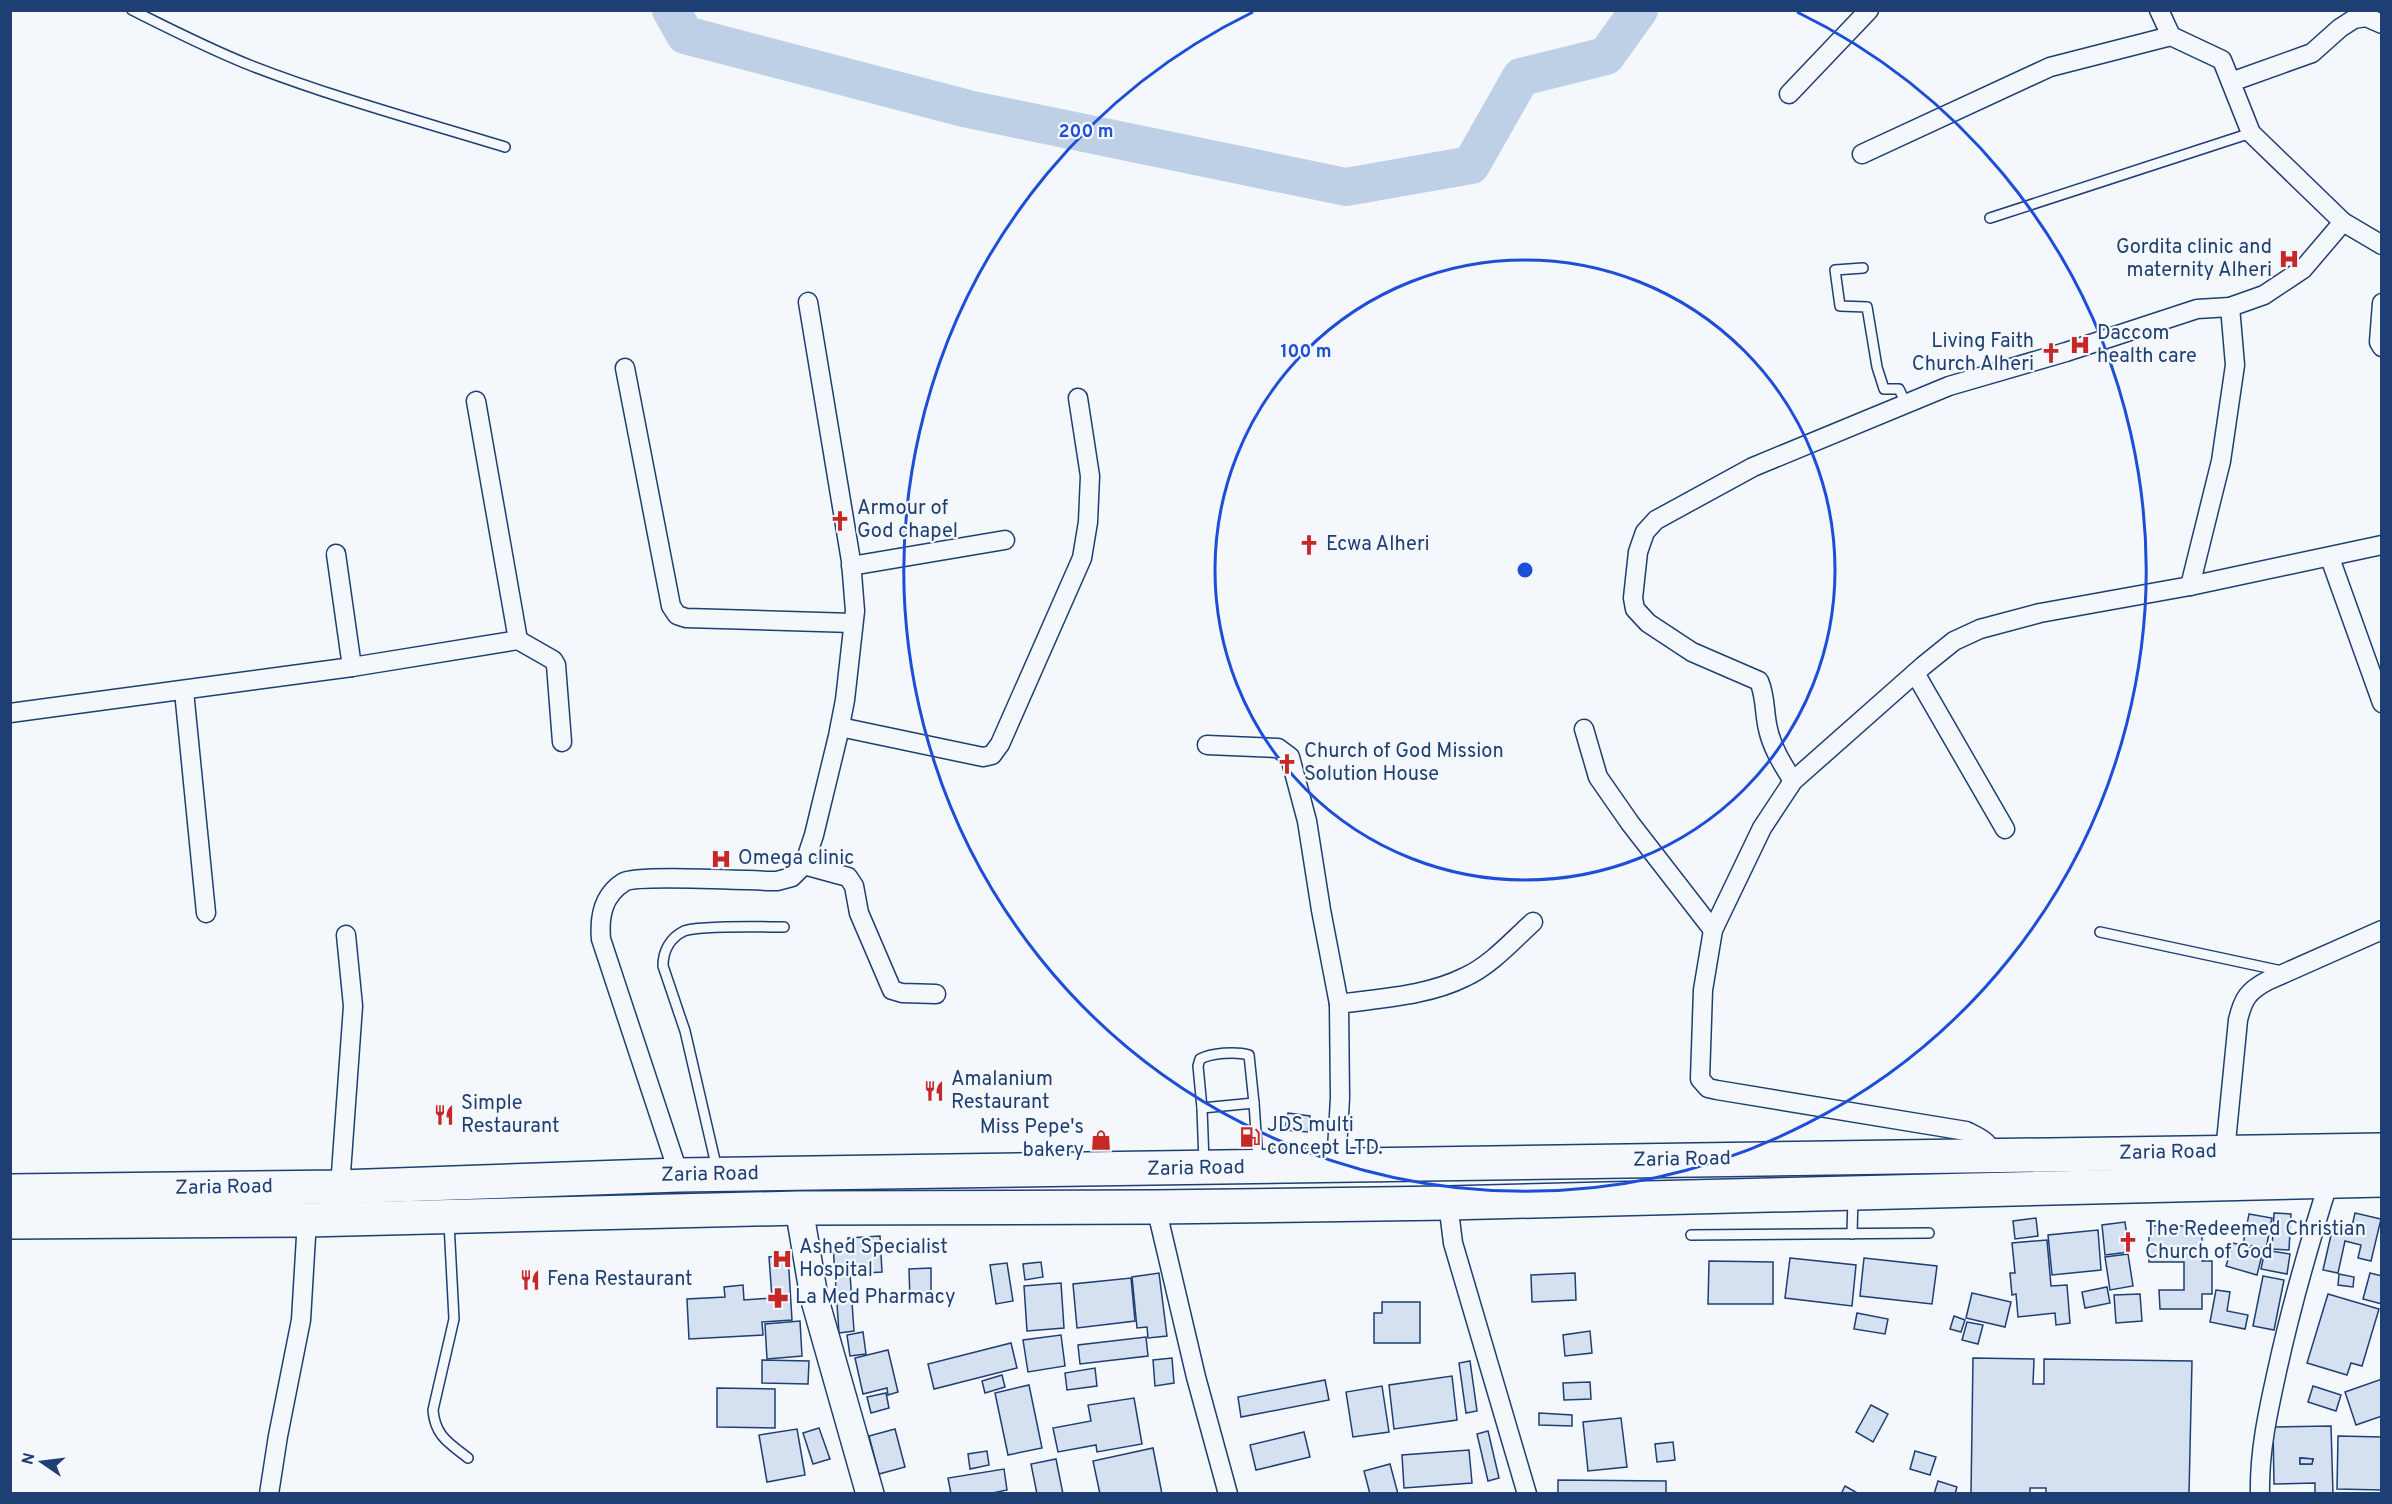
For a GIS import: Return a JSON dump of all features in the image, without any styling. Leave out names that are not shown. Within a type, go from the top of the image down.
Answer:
[{"type":"highway","name":"Zaria Road","points":[[10,1191],[340,1187],[718,1174],[1204,1169],[2382,1150]]},
{"type":"highway","points":[[1272,1168],[1289,1205]]},
{"type":"highway","points":[[10,1222],[307,1220],[799,1208],[1448,1203],[2382,1180]]},
{"type":"highway","points":[[267,1220],[268,1187]]},
{"type":"street","points":[[1789,94],[1869,10]]},
{"type":"street","points":[[2159,10],[2171,36]]},
{"type":"street","points":[[2231,82],[2312,53],[2340,28],[2354,19],[2366,17],[2382,24]]},
{"type":"street","points":[[1862,154],[2050,67],[2171,36],[2222,60],[2252,133],[2343,222],[2382,245]]},
{"type":"street","points":[[1793,781],[1779,758],[1768,730],[1764,692],[1759,681],[1692,652],[1648,623],[1635,609],[1633,598],[1638,552],[1645,532],[1656,520],[1753,467],[1949,386],[2066,352],[2197,309],[2230,307],[2264,295],[2303,269],[2343,222]]},
{"type":"street","points":[[679,1175],[601,939],[600,921],[606,897],[625,881],[651,879],[777,882],[792,877],[804,865],[814,835],[840,727],[855,611],[851,566],[808,302]]},
{"type":"street","points":[[2382,303],[2379,342],[2382,347]]},
{"type":"street","points":[[2190,586],[2221,461],[2235,365],[2230,307]]},
{"type":"street","points":[[625,368],[671,606],[677,615],[686,618],[853,623]]},
{"type":"street","points":[[840,727],[983,757],[992,755],[1000,744],[1082,558],[1088,522],[1090,476],[1078,398]]},
{"type":"street","points":[[476,401],[518,640]]},
{"type":"street","points":[[851,566],[1005,540]]},
{"type":"street","points":[[1996,1190],[1994,1155],[1986,1140],[1965,1131],[1708,1088],[1700,1078],[1702,990],[1713,930],[1762,828],[1793,781],[1954,641],[1980,629],[2040,613],[2190,586],[2330,558],[2382,545]]},
{"type":"street","points":[[336,554],[352,667]]},
{"type":"street","points":[[2330,558],[2382,703]]},
{"type":"street","points":[[10,713],[352,667],[518,640],[553,660],[556,665],[562,742]]},
{"type":"street","points":[[1915,673],[2005,829]]},
{"type":"street","points":[[184,691],[206,913]]},
{"type":"street","points":[[1584,729],[1598,777],[1630,823],[1713,930]]},
{"type":"street","points":[[1207,745],[1278,747],[1290,757],[1307,821],[1339,1004],[1340,1098],[1336,1167]]},
{"type":"street","points":[[804,865],[848,878],[854,886],[859,913],[892,990],[902,993],[936,994]]},
{"type":"street","points":[[1339,1004],[1436,989],[1467,977],[1499,953],[1533,922]]},
{"type":"street","points":[[2225,1152],[2238,1020],[2242,1003],[2253,988],[2382,930]]},
{"type":"street","points":[[340,1187],[353,1006],[346,935]]},
{"type":"street","points":[[2260,1494],[2259,1466],[2270,1402],[2302,1265],[2329,1181]]},
{"type":"street","points":[[1448,1203],[1453,1243],[1527,1494]]},
{"type":"street","points":[[1156,1207],[1196,1377],[1228,1494]]},
{"type":"street","points":[[799,1208],[814,1297],[870,1494]]},
{"type":"street","points":[[269,1494],[301,1320],[307,1220]]},
{"type":"lane","points":[[132,10],[191,40],[252,66],[340,97],[505,147]]},
{"type":"lane","points":[[1990,218],[2252,133]]},
{"type":"lane","points":[[1863,268],[1835,270],[1840,306],[1867,307],[1877,367],[1884,389],[1899,389],[1906,404]]},
{"type":"lane","points":[[718,1174],[685,1031],[663,966],[663,955],[669,944],[684,932],[700,929],[784,927]]},
{"type":"lane","points":[[2100,932],[2286,972]]},
{"type":"lane","points":[[1204,1169],[1198,1066],[1200,1059],[1207,1056],[1242,1053],[1249,1056],[1254,1103],[1272,1168]]},
{"type":"lane","points":[[1202,1108],[1254,1103]]},
{"type":"lane","points":[[1852,1234],[1853,1193]]},
{"type":"lane","points":[[449,1216],[454,1319],[433,1410],[434,1424],[442,1437],[468,1458]]},
{"type":"lane","points":[[1691,1235],[1929,1233]]},
{"type":"building","points":[[1288,1113],[1310,1116],[1308,1132],[1285,1130]]},
{"type":"building","points":[[2274,1213],[2291,1214],[2289,1250],[2272,1249]]},
{"type":"building","points":[[2355,1213],[2381,1219],[2371,1261],[2358,1258],[2361,1245],[2345,1241],[2338,1273],[2323,1270],[2334,1222],[2352,1226]]},
{"type":"building","points":[[2249,1214],[2272,1218],[2266,1249],[2243,1244]]},
{"type":"building","points":[[2036,1218],[2038,1236],[2015,1239],[2013,1221]]},
{"type":"building","points":[[2125,1222],[2129,1252],[2105,1255],[2102,1225]]},
{"type":"building","points":[[2149,1226],[2202,1226],[2202,1261],[2212,1261],[2212,1294],[2202,1294],[2202,1309],[2160,1309],[2159,1290],[2184,1290],[2184,1262],[2149,1262]]},
{"type":"building","points":[[2098,1230],[2101,1270],[2052,1275],[2048,1235]]},
{"type":"building","points":[[880,1236],[882,1272],[850,1274],[854,1331],[839,1333],[833,1245],[848,1244],[848,1238]]},
{"type":"building","points":[[2047,1240],[2051,1286],[2067,1285],[2070,1323],[2056,1325],[2055,1313],[2018,1317],[2016,1294],[2012,1295],[2010,1273],[2015,1273],[2012,1243]]},
{"type":"building","points":[[2233,1243],[2263,1251],[2257,1275],[2226,1266]]},
{"type":"building","points":[[2265,1250],[2290,1254],[2287,1274],[2261,1269]]},
{"type":"building","points":[[2128,1254],[2133,1286],[2110,1290],[2105,1257]]},
{"type":"building","points":[[788,1255],[792,1320],[762,1322],[763,1335],[689,1339],[687,1299],[725,1297],[724,1287],[743,1285],[744,1300],[772,1298],[769,1257]]},
{"type":"building","points":[[1790,1258],[1856,1265],[1852,1306],[1785,1298]]},
{"type":"building","points":[[1864,1258],[1937,1266],[1932,1304],[1860,1296]]},
{"type":"building","points":[[1709,1261],[1773,1262],[1773,1304],[1708,1304]]},
{"type":"building","points":[[1041,1262],[1043,1277],[1025,1280],[1023,1264]]},
{"type":"building","points":[[1007,1263],[1013,1301],[996,1304],[990,1265]]},
{"type":"building","points":[[931,1268],[931,1300],[910,1300],[909,1269]]},
{"type":"building","points":[[1159,1273],[1167,1336],[1148,1338],[1147,1327],[1137,1328],[1132,1277]]},
{"type":"building","points":[[1575,1273],[1576,1300],[1532,1302],[1531,1275]]},
{"type":"building","points":[[2370,1273],[2382,1276],[2382,1304],[2363,1299]]},
{"type":"building","points":[[2339,1274],[2354,1277],[2353,1287],[2338,1285]]},
{"type":"building","points":[[2263,1276],[2284,1280],[2274,1330],[2253,1326]]},
{"type":"building","points":[[1131,1278],[1135,1321],[1077,1328],[1073,1284]]},
{"type":"building","points":[[1061,1283],[1064,1328],[1027,1331],[1024,1286]]},
{"type":"building","points":[[2107,1287],[2110,1303],[2085,1308],[2082,1292]]},
{"type":"building","points":[[2216,1290],[2230,1292],[2227,1311],[2248,1315],[2245,1329],[2210,1322]]},
{"type":"building","points":[[1972,1293],[2011,1302],[2005,1327],[1966,1318]]},
{"type":"building","points":[[2140,1294],[2142,1321],[2116,1323],[2114,1295]]},
{"type":"building","points":[[2328,1294],[2379,1309],[2362,1366],[2351,1363],[2347,1375],[2307,1363]]},
{"type":"building","points":[[1382,1302],[1420,1302],[1420,1343],[1374,1343],[1374,1313],[1382,1313]]},
{"type":"building","points":[[1857,1313],[1888,1319],[1885,1334],[1854,1329]]},
{"type":"building","points":[[1954,1316],[1965,1320],[1961,1332],[1950,1329]]},
{"type":"building","points":[[800,1321],[802,1356],[767,1359],[765,1324]]},
{"type":"building","points":[[1967,1322],[1983,1325],[1978,1344],[1962,1340]]},
{"type":"building","points":[[1590,1331],[1592,1353],[1565,1356],[1563,1335]]},
{"type":"building","points":[[863,1332],[866,1354],[850,1356],[847,1335]]},
{"type":"building","points":[[1061,1335],[1065,1366],[1028,1372],[1023,1340]]},
{"type":"building","points":[[1146,1337],[1148,1356],[1080,1364],[1078,1345]]},
{"type":"building","points":[[1011,1343],[1017,1368],[934,1389],[928,1364]]},
{"type":"building","points":[[888,1350],[898,1392],[888,1395],[887,1388],[863,1394],[855,1358]]},
{"type":"building","points":[[1172,1358],[1174,1383],[1155,1386],[1153,1360]]},
{"type":"building","points":[[1973,1358],[2034,1359],[2033,1384],[2044,1384],[2044,1359],[2192,1361],[2189,1494],[2046,1494],[2046,1488],[2030,1488],[2030,1494],[1971,1494]]},
{"type":"building","points":[[762,1360],[809,1361],[808,1384],[762,1383]]},
{"type":"building","points":[[1470,1361],[1477,1411],[1466,1413],[1459,1363]]},
{"type":"building","points":[[1095,1368],[1097,1386],[1067,1390],[1065,1373]]},
{"type":"building","points":[[1002,1375],[1005,1387],[985,1393],[982,1381]]},
{"type":"building","points":[[1452,1376],[1457,1420],[1394,1429],[1389,1385]]},
{"type":"building","points":[[2382,1379],[2382,1416],[2356,1425],[2345,1392]]},
{"type":"building","points":[[1325,1380],[1329,1400],[1241,1417],[1238,1397]]},
{"type":"building","points":[[1590,1382],[1591,1399],[1564,1400],[1563,1383]]},
{"type":"building","points":[[1029,1385],[1042,1448],[1008,1455],[995,1393]]},
{"type":"building","points":[[1382,1386],[1389,1432],[1353,1437],[1346,1392]]},
{"type":"building","points":[[2313,1386],[2341,1395],[2336,1411],[2308,1402]]},
{"type":"building","points":[[717,1388],[775,1389],[775,1428],[717,1427]]},
{"type":"building","points":[[886,1393],[889,1408],[871,1413],[867,1397]]},
{"type":"building","points":[[1134,1398],[1142,1444],[1097,1452],[1096,1445],[1058,1452],[1053,1428],[1091,1421],[1088,1405]]},
{"type":"building","points":[[1871,1405],[1888,1414],[1873,1442],[1856,1432]]},
{"type":"building","points":[[1539,1413],[1572,1415],[1572,1426],[1539,1425]]},
{"type":"building","points":[[1621,1418],[1627,1467],[1588,1471],[1583,1422]]},
{"type":"building","points":[[2331,1426],[2333,1494],[2315,1494],[2315,1483],[2274,1484],[2273,1427]],"holes":[[[2300,1458],[2313,1459],[2312,1464],[2300,1464]]]},
{"type":"building","points":[[819,1428],[830,1459],[813,1464],[803,1433]]},
{"type":"building","points":[[797,1429],[805,1475],[767,1482],[759,1435]]},
{"type":"building","points":[[895,1429],[905,1467],[879,1474],[869,1436]]},
{"type":"building","points":[[1488,1431],[1499,1478],[1488,1481],[1477,1434]]},
{"type":"building","points":[[1304,1432],[1310,1457],[1256,1470],[1250,1445]]},
{"type":"building","points":[[2338,1436],[2382,1437],[2382,1490],[2337,1489]]},
{"type":"building","points":[[1673,1442],[1675,1460],[1657,1462],[1655,1444]]},
{"type":"building","points":[[1153,1448],[1162,1494],[1100,1494],[1093,1461]]},
{"type":"building","points":[[1469,1450],[1472,1483],[1404,1488],[1402,1455]]},
{"type":"building","points":[[987,1451],[989,1465],[970,1469],[968,1454]]},
{"type":"building","points":[[1915,1451],[1936,1457],[1930,1475],[1910,1469]]},
{"type":"building","points":[[2300,1458],[2313,1459],[2312,1464],[2300,1464]]},
{"type":"building","points":[[1056,1459],[1063,1494],[1037,1494],[1031,1464]]},
{"type":"building","points":[[1390,1464],[1398,1494],[1370,1494],[1364,1471]]},
{"type":"building","points":[[1004,1469],[1007,1490],[988,1494],[951,1494],[948,1478]]},
{"type":"building","points":[[1558,1480],[1666,1481],[1666,1494],[1558,1494]]},
{"type":"building","points":[[1938,1481],[1957,1487],[1955,1494],[1934,1494]]},
{"type":"building","points":[[1845,1486],[1859,1494],[1841,1494]]},
{"type":"waterway","points":[[671,10],[685,35],[968,109],[1346,187],[1471,165],[1521,77],[1606,56],[1639,10]]},
{"type":"place","name":"Gordita clinic and maternity Alheri","points":[[2289,259]]},
{"type":"place","name":"Daccom health care","points":[[2080,345]]},
{"type":"place","name":"Living Faith Church Alheri","points":[[2051,353]]},
{"type":"place","name":"Armour of God chapel","points":[[840,521]]},
{"type":"place","name":"Ecwa Alheri","points":[[1309,545]]},
{"type":"place","name":"Church of God Mission Solution House","points":[[1287,764]]},
{"type":"place","name":"Omega clinic","points":[[721,859]]},
{"type":"place","name":"Amalanium Restaurant","points":[[934,1091]]},
{"type":"place","name":"Simple Restaurant","points":[[444,1115]]},
{"type":"place","name":"JDS multi concept LTD.","points":[[1250,1137]]},
{"type":"place","name":"Miss Pepe's bakery","points":[[1101,1140]]},
{"type":"place","name":"The Redeemed Christian Church of God","points":[[2128,1242]]},
{"type":"place","name":"Ashed Specialist Hospital","points":[[782,1259]]},
{"type":"place","name":"Fena Restaurant","points":[[530,1280]]},
{"type":"place","name":"La Med Pharmacy","points":[[778,1298]]}]
